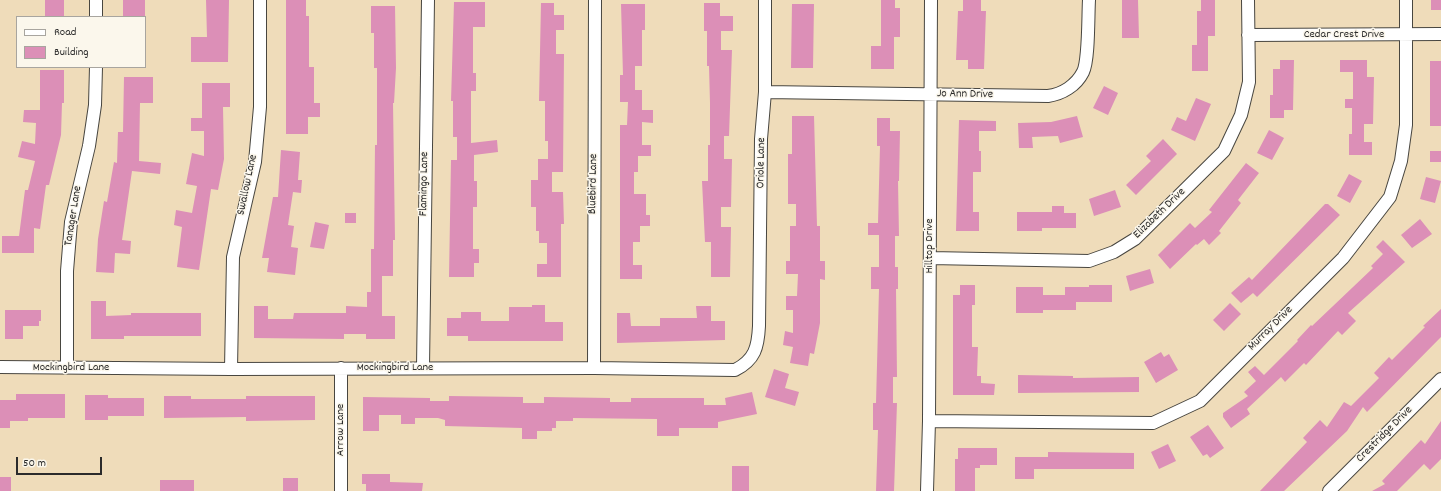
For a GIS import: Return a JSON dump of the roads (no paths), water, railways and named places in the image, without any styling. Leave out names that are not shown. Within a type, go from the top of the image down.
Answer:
[{"type":"street","points":[[96,0],[96,16]]},
{"type":"street","name":"Swallow Lane","points":[[231,369],[233,257],[255,162],[260,107],[260,0]]},
{"type":"street","name":"Flamingo Lane","points":[[423,367],[428,0]]},
{"type":"street","name":"Bluebird Lane","points":[[594,0],[594,368]]},
{"type":"street","name":"Oriole Lane","points":[[759,326],[761,139],[765,92],[765,0]]},
{"type":"street","name":"Hilltop Drive","points":[[927,491],[929,421],[931,0]]},
{"type":"street","name":"Jo Ann Drive","points":[[765,92],[1048,96],[1061,94],[1074,83],[1083,72],[1089,0]]},
{"type":"street","name":"Elizabeth Drive","points":[[930,258],[1089,261],[1114,252],[1135,239],[1224,151],[1241,115],[1248,82],[1248,0]]},
{"type":"street","name":"Murray Drive","points":[[929,421],[1154,423],[1200,401],[1343,258],[1390,197],[1401,161],[1406,125],[1406,0]]},
{"type":"street","name":"Cedar Crest Drive","points":[[1248,35],[1441,34]]},
{"type":"street","name":"Tanager Lane","points":[[67,367],[67,271],[71,222],[89,146],[94,105],[96,68]]},
{"type":"street","name":"Mockingbird Lane","points":[[0,367],[231,369],[423,367],[736,370],[744,366],[758,348],[759,326]]},
{"type":"street","name":"Arrow Lane","points":[[341,368],[341,491]]},
{"type":"street","name":"Crestridge Drive","points":[[1329,491],[1441,379]]}]
